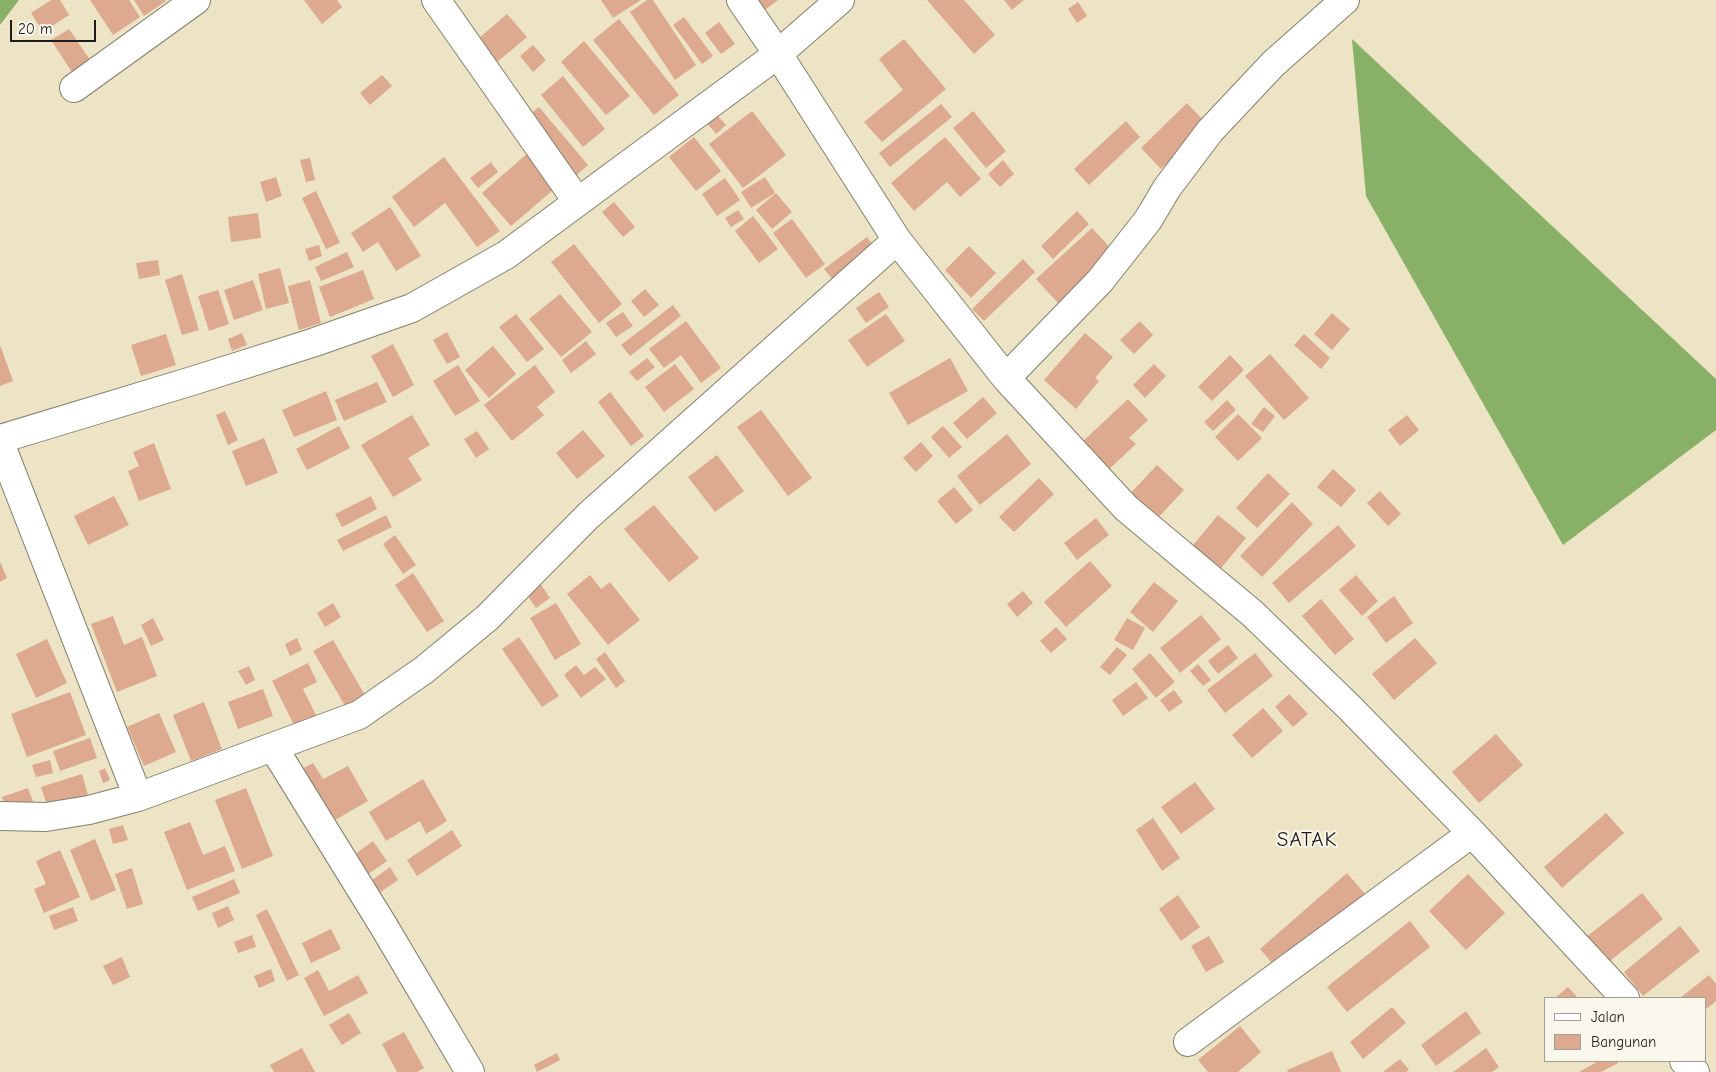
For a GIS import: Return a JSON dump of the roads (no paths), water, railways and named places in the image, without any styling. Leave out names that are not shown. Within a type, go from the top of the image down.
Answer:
[{"type":"street","points":[[74,88],[196,0]]},
{"type":"street","points":[[436,0],[577,201]]},
{"type":"street","points":[[741,0],[778,54],[897,240],[1006,378],[1126,508],[1253,614],[1349,707],[1472,833],[1624,997]]},
{"type":"street","points":[[138,797],[0,441],[312,343],[412,308],[506,255],[778,54],[840,0]]},
{"type":"street","points":[[1006,378],[1100,281],[1148,220],[1167,188],[1210,131],[1273,64],[1345,0]]},
{"type":"street","points":[[0,816],[46,817],[89,810],[138,797],[359,715],[424,670],[486,618],[595,509],[897,240]]},
{"type":"street","points":[[273,747],[383,925],[470,1072]]},
{"type":"street","points":[[1188,1042],[1472,833]]},
{"type":"street","points":[[1685,1062],[1695,1072]]},
{"type":"district","name":"SATAK","points":[[1307,840]]}]
